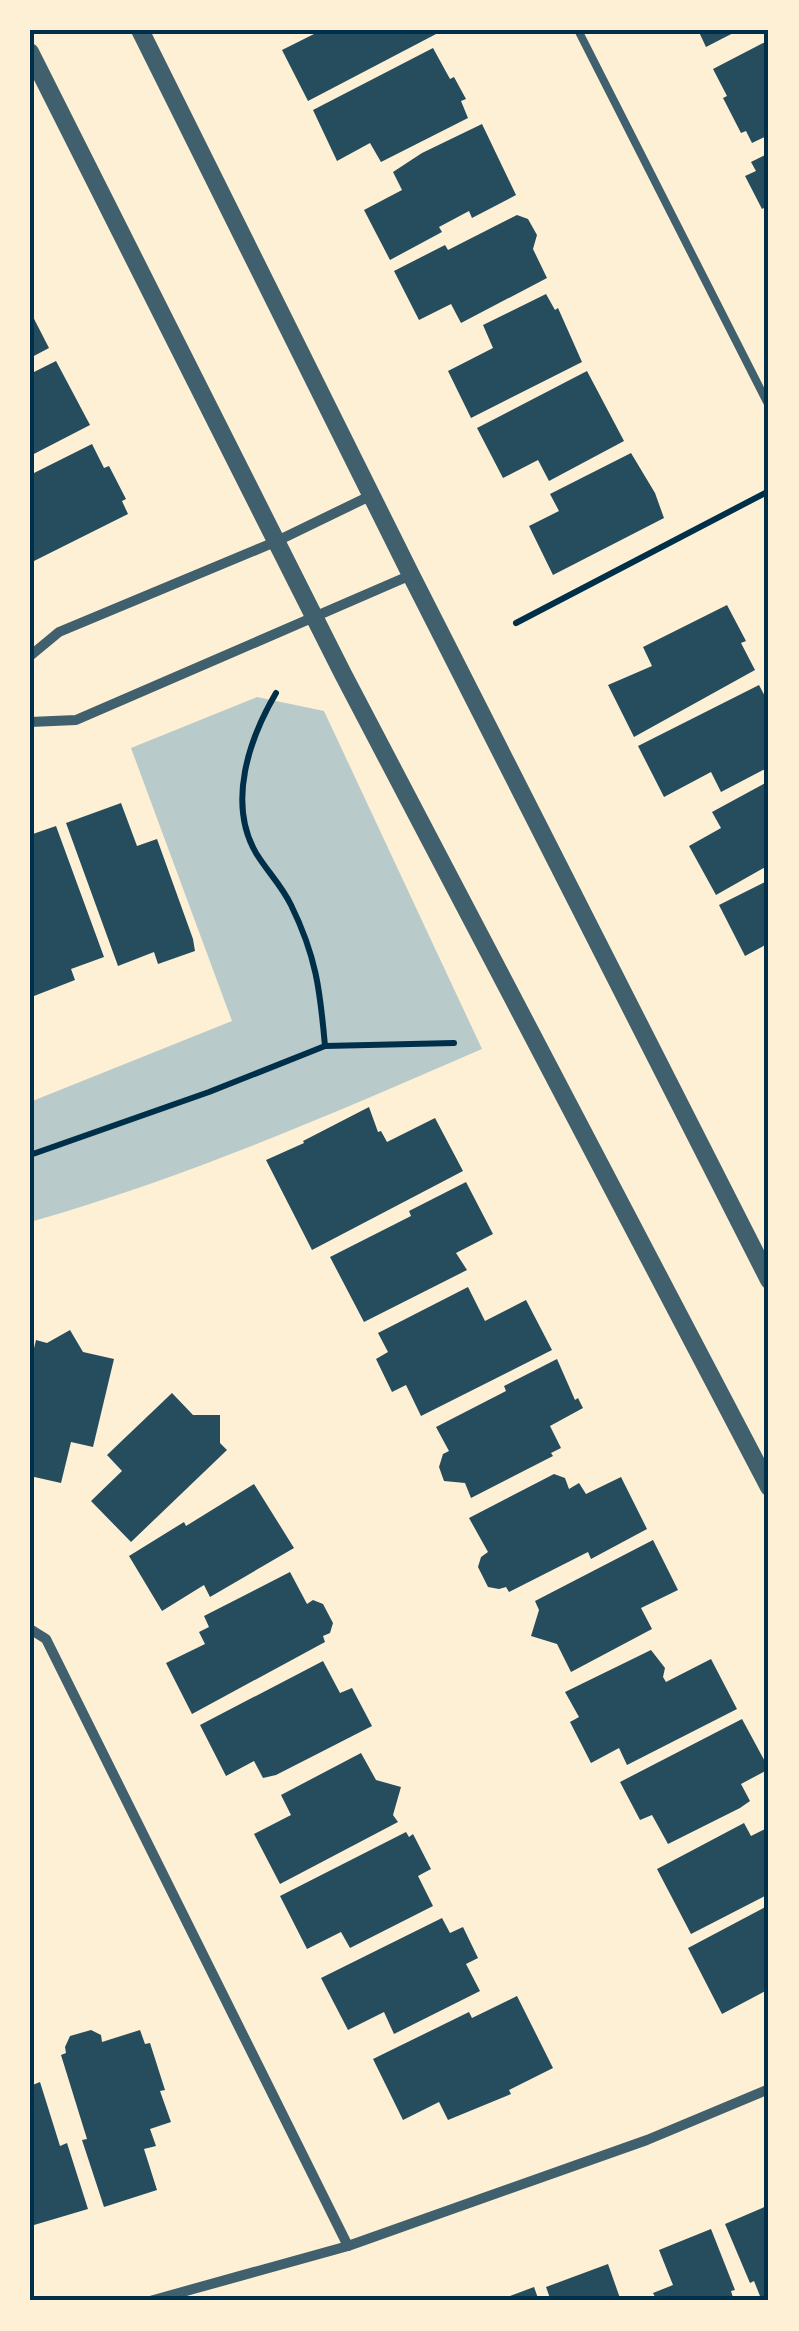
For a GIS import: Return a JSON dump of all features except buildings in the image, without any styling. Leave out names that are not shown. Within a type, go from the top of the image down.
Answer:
[{"type":"street","points":[[140,30],[769,1280]]},
{"type":"street","points":[[30,52],[313,616],[769,1487]]},
{"type":"street","points":[[30,656],[59,632],[275,542],[372,496]]},
{"type":"street","points":[[30,722],[76,720],[411,575]]},
{"type":"street","points":[[30,1629],[46,1639],[348,2246]]},
{"type":"street","points":[[150,2301],[348,2246],[647,2140],[769,2088]]},
{"type":"lane","points":[[578,30],[769,406]]},
{"type":"path","points":[[516,623],[769,491]]},
{"type":"path","points":[[276,693],[262,717],[242,780],[243,812],[254,850],[289,901],[307,942],[319,978],[326,1046]]},
{"type":"path","points":[[30,1156],[326,1046],[454,1043]]},
{"type":"shaded area","points":[[257,697],[324,711],[482,1049],[203,1165],[30,1222],[30,1102],[232,1021],[131,748]]}]
